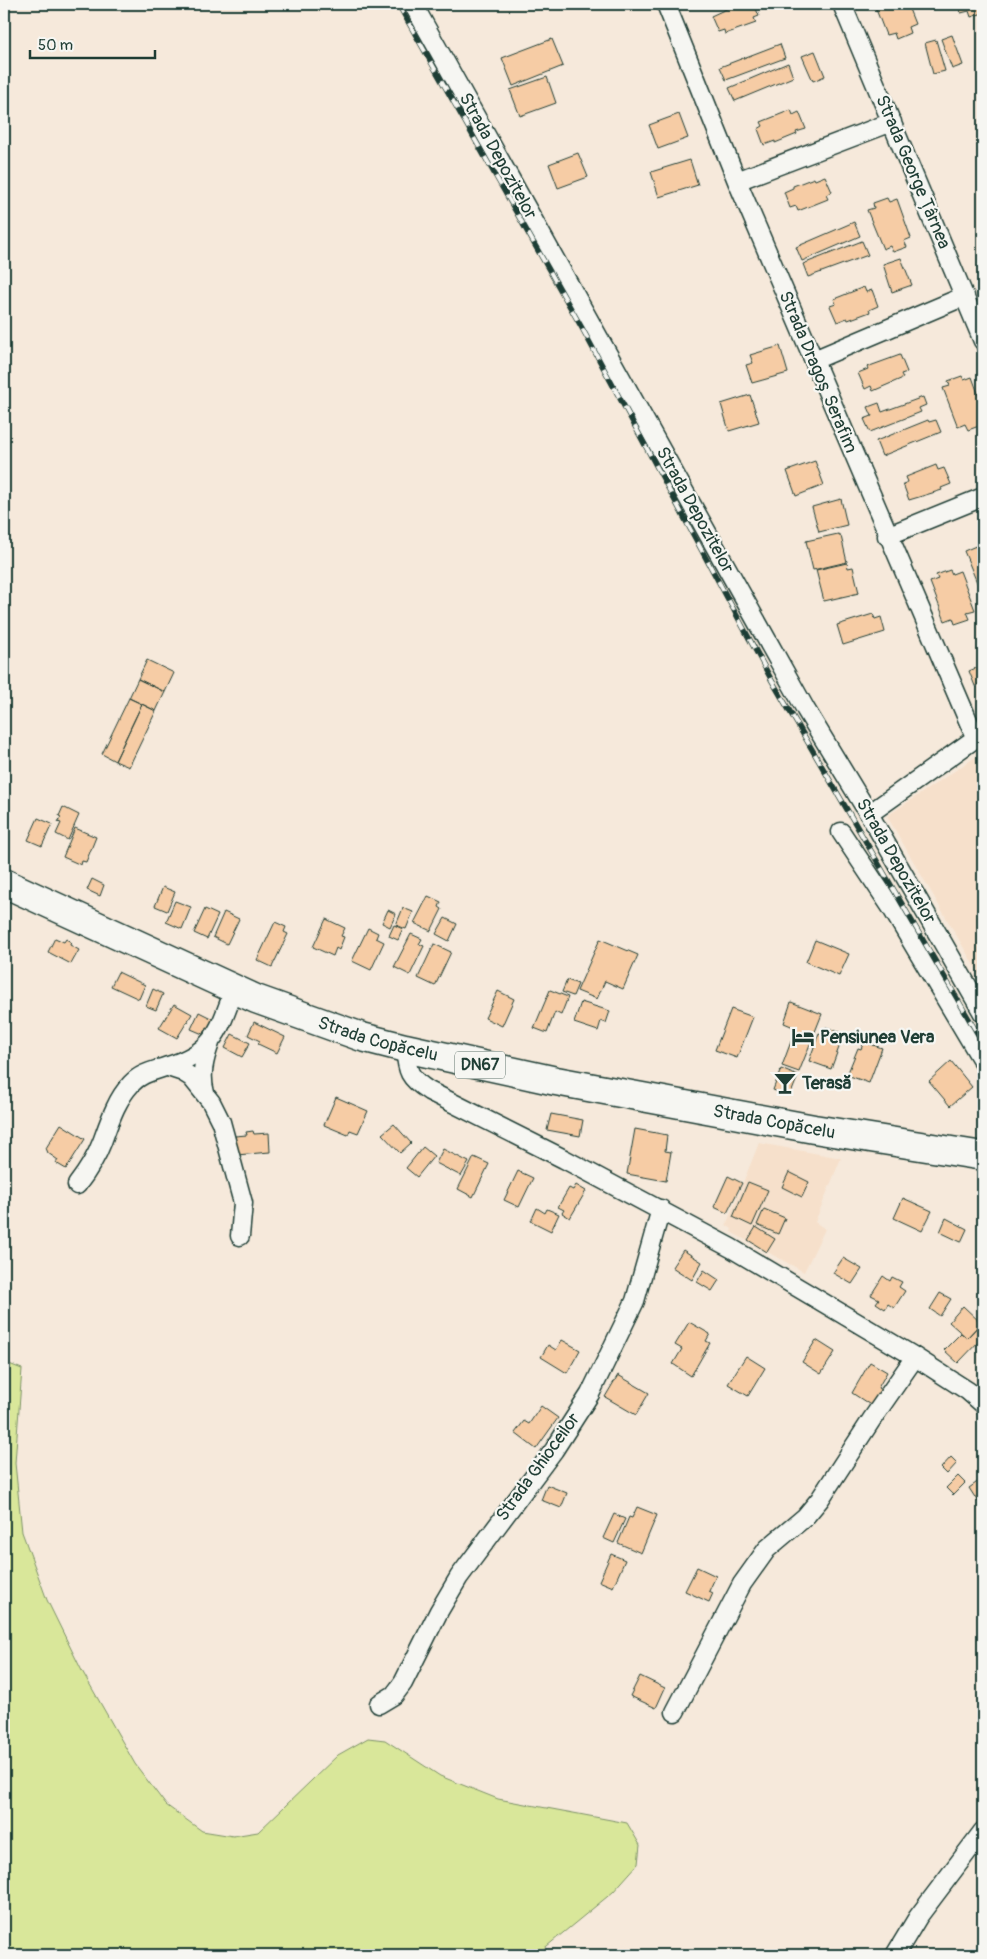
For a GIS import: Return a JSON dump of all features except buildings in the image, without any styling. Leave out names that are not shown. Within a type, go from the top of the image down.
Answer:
[{"type":"main road","name":"Strada Copăcelu","points":[[4,883],[234,990],[324,1024],[405,1048],[556,1081],[814,1130],[983,1156]]},
{"type":"street","name":"Strada Depozitelor","points":[[413,4],[806,710],[869,814],[983,1013]]},
{"type":"street","name":"Strada Dragoș Serafim","points":[[666,4],[737,181],[887,536],[979,736]]},
{"type":"street","name":"Strada George Țârnea","points":[[842,4],[983,341]]},
{"type":"street","points":[[737,181],[892,122]]},
{"type":"street","points":[[814,360],[965,296]]},
{"type":"street","points":[[887,536],[983,497]]},
{"type":"street","points":[[869,814],[979,736]]},
{"type":"street","points":[[841,832],[891,908],[983,1062]]},
{"type":"street","points":[[205,1094],[202,1074],[204,1061],[210,1043],[220,1027],[234,990]]},
{"type":"street","points":[[77,1186],[94,1159],[121,1097],[130,1084],[140,1076],[184,1061],[200,1052],[210,1043]]},
{"type":"street","points":[[405,1048],[409,1072],[415,1082],[429,1092],[661,1209],[731,1248],[915,1357],[968,1391],[983,1404]]},
{"type":"street","points":[[168,1067],[191,1077],[205,1094],[221,1122],[241,1194],[243,1217],[240,1236]]},
{"type":"street","name":"Strada Ghioceilor","points":[[379,1704],[394,1694],[403,1683],[439,1610],[459,1577],[554,1450],[590,1394],[635,1301],[661,1209]]},
{"type":"street","points":[[675,1712],[742,1584],[767,1549],[805,1517],[820,1499],[915,1357]]},
{"type":"street","points":[[895,1955],[918,1917],[983,1831]]},
{"type":"shaded area","points":[[983,752],[983,981],[887,816]]},
{"type":"shaded area","points":[[759,1143],[841,1158],[815,1222],[825,1229],[804,1272],[731,1232],[732,1229],[726,1225]]},
{"type":"green space","points":[[4,1362],[22,1369],[15,1463],[22,1532],[47,1600],[81,1669],[135,1764],[166,1805],[202,1831],[233,1836],[258,1832],[338,1755],[368,1738],[385,1740],[440,1776],[498,1799],[627,1823],[640,1845],[638,1864],[613,1892],[536,1955],[4,1955]]},
{"type":"railway","points":[[398,4],[582,328],[771,679],[983,1043]]},
{"type":"place","name":"Pensiunea Vera","points":[[803,1037]]},
{"type":"place","name":"Terasă","points":[[785,1083]]}]
